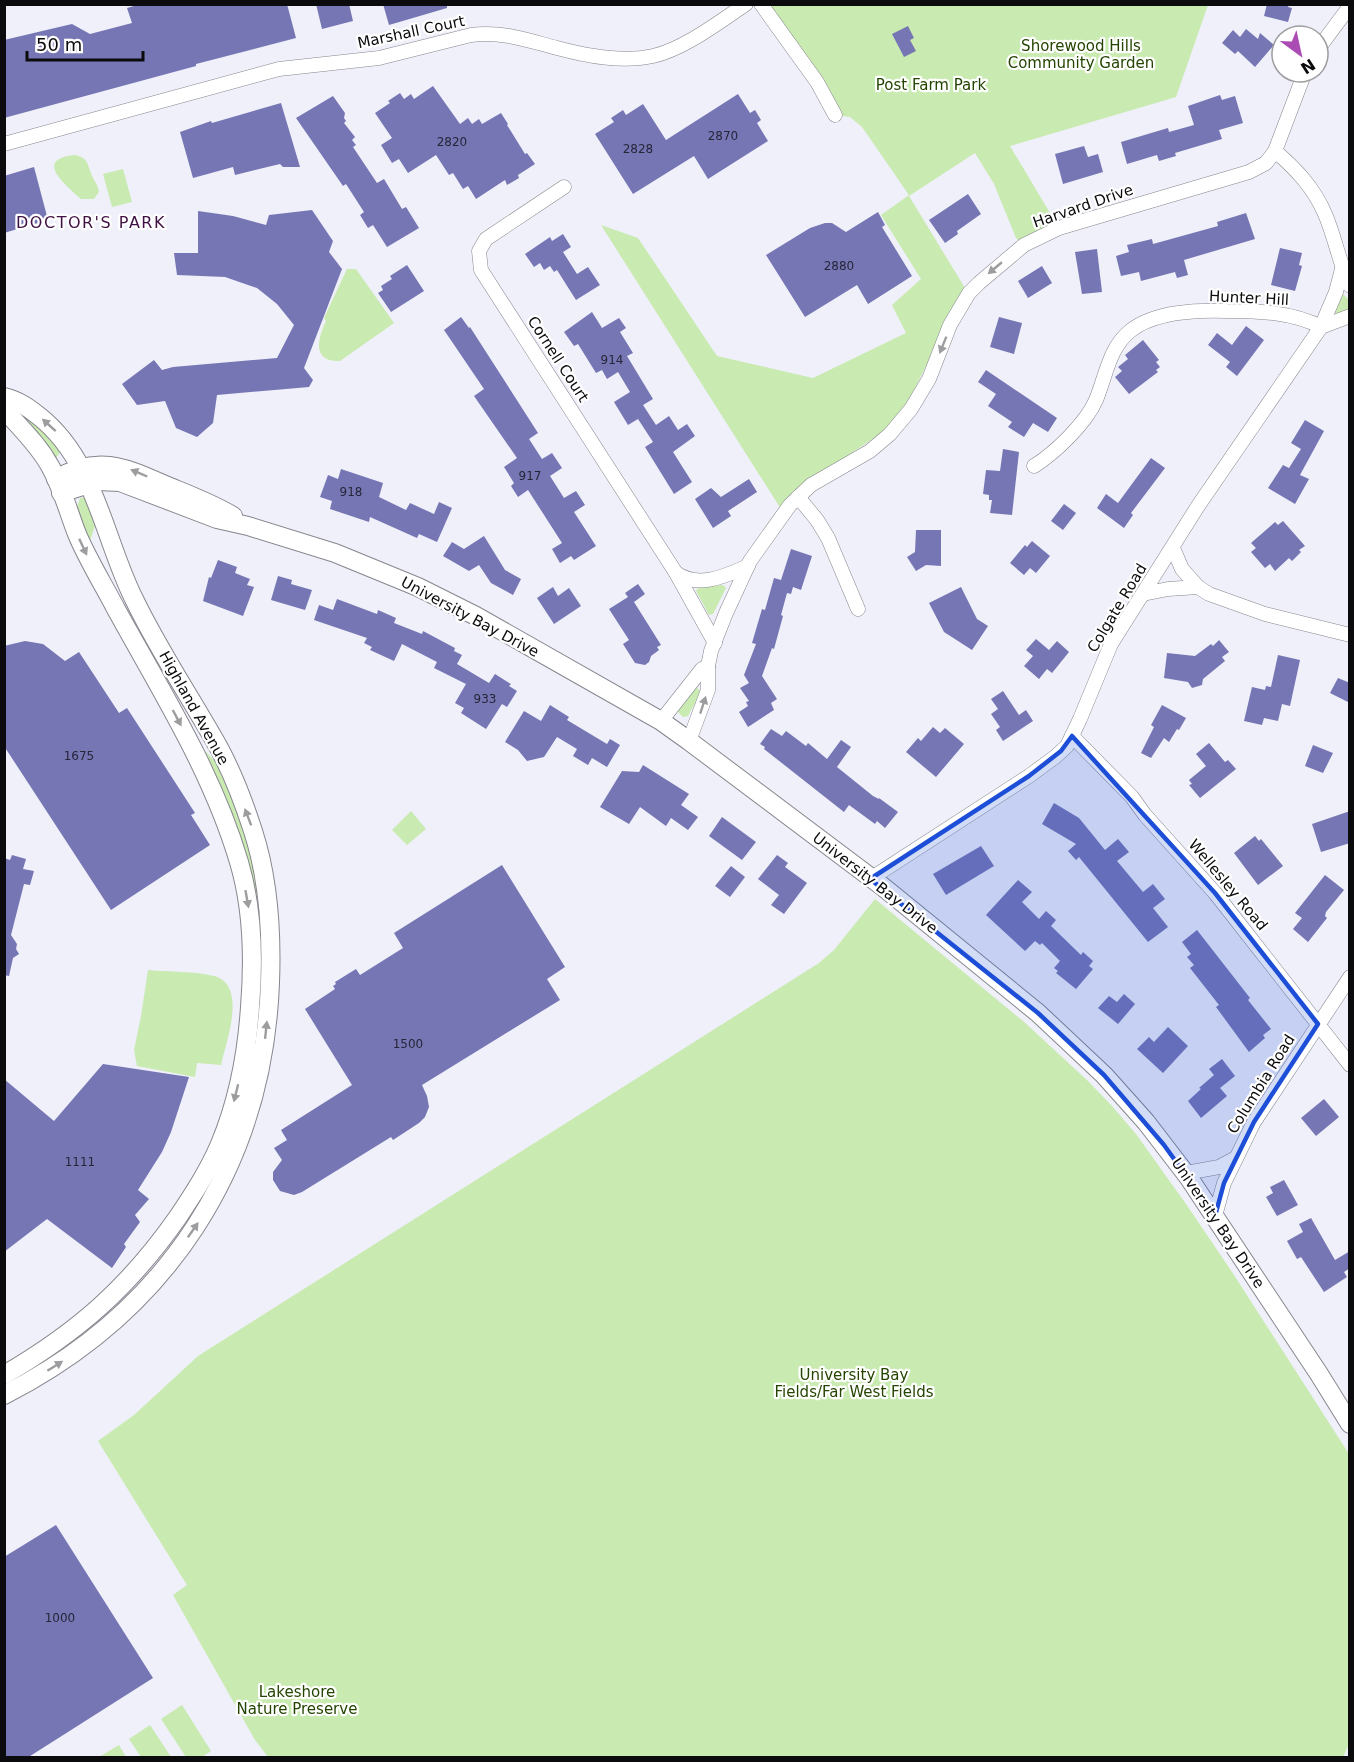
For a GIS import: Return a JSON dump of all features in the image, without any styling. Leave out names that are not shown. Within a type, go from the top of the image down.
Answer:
[{"type":"street","name":"Marshall Court","points":[[4,144],[279,69],[379,58],[484,33],[518,36],[566,50],[606,57],[638,59],[655,56],[686,42],[746,4]]},
{"type":"street","points":[[761,4],[817,82],[835,115]]},
{"type":"street","points":[[1330,33],[1350,6]]},
{"type":"street","name":"Harvard Drive","points":[[689,741],[708,690],[708,666],[714,643],[748,566],[798,497],[824,476],[870,451],[890,434],[911,409],[929,379],[951,325],[969,293],[1024,244],[1059,228],[1249,172],[1266,163],[1275,151],[1300,84]]},
{"type":"street","points":[[1275,151],[1302,175],[1317,198],[1350,286]]},
{"type":"street","name":"Cornell Court","points":[[564,187],[486,239],[479,254],[481,270],[676,573],[714,643]]},
{"type":"street","name":"Colgate Road","points":[[870,879],[1029,776],[1061,751],[1072,736],[1111,644],[1198,506],[1321,327],[1336,292],[1342,269]]},
{"type":"street","name":"Hunter Hill","points":[[1034,466],[1051,455],[1084,417],[1095,401],[1107,366],[1119,344],[1129,332],[1142,323],[1186,312],[1234,311],[1290,316],[1307,320],[1321,327]]},
{"type":"street","points":[[1321,327],[1350,316]]},
{"type":"street","points":[[4,397],[14,399],[50,425],[68,445],[81,467]]},
{"type":"street","points":[[4,409],[40,450],[59,486]]},
{"type":"street","name":"University Bay Drive","points":[[59,486],[81,467],[103,465],[126,468],[218,507],[248,526]]},
{"type":"street","name":"Highland Avenue","points":[[4,1395],[53,1368],[95,1338],[140,1297],[178,1252],[215,1196],[242,1136],[260,1076],[267,1032],[271,955],[269,911],[260,855],[252,829],[223,757],[134,599],[81,467]]},
{"type":"street","name":"University Bay Drive","points":[[59,486],[111,480],[128,484],[211,517],[335,553],[418,587],[476,616],[661,721],[689,741],[870,879],[1046,1021],[1104,1075],[1146,1122],[1186,1173],[1350,1424]]},
{"type":"street","name":"Highland Avenue","points":[[4,1375],[79,1325],[118,1291],[166,1234],[198,1187],[220,1144],[240,1076],[249,1028],[252,955],[247,894],[218,801],[191,744],[90,561],[59,486]]},
{"type":"street","points":[[798,497],[828,538],[858,609]]},
{"type":"street","points":[[1173,548],[1182,569],[1198,587],[1209,594],[1266,614],[1350,635]]},
{"type":"street","points":[[676,573],[687,579],[718,579],[748,566]]},
{"type":"street","points":[[1143,594],[1168,589],[1198,587]]},
{"type":"street","name":"Harvard Drive","points":[[661,721],[697,675],[708,666]]},
{"type":"street","name":"Wellesley Road","points":[[1072,736],[1132,797],[1145,815],[1215,893],[1350,1065]]},
{"type":"street","name":"Columbia Road","points":[[1215,1216],[1224,1183],[1254,1122],[1350,976]]},
{"type":"street","points":[[1186,1173],[1213,1169],[1236,1158]]},
{"type":"highlighted area","points":[[1072,736],[1215,893],[1318,1024],[1254,1122],[1224,1183],[1215,1216],[1164,1145],[1104,1075],[1038,1013],[870,879],[1029,776],[1061,751]]},
{"type":"green space","name":"Post Farm Park","points":[[761,5],[1208,5],[1176,97],[1010,146],[1059,228],[1024,245],[1016,238],[994,184],[975,153],[909,196],[965,288],[911,396],[889,428],[796,490],[781,509],[601,225],[638,238],[717,356],[813,378],[906,333],[892,305],[921,279],[881,215],[909,195],[862,127],[850,117],[835,115]]},
{"type":"green space","points":[[75,155],[86,161],[98,187],[99,192],[94,199],[81,199],[57,174],[54,167],[56,162]]},
{"type":"green space","points":[[123,169],[132,202],[112,207],[103,174]]},
{"type":"green space","points":[[347,269],[356,269],[394,323],[340,361],[331,360],[324,358],[319,348],[319,341],[326,321],[324,318]]},
{"type":"green space","points":[[1343,294],[1349,300],[1349,310],[1337,315],[1335,312]]},
{"type":"green space","points":[[9,405],[39,424],[62,450],[56,458],[47,445]]},
{"type":"green space","points":[[85,497],[96,523],[89,540],[76,510],[80,498]]},
{"type":"green space","points":[[723,585],[726,588],[713,614],[709,615],[696,591],[699,587]]},
{"type":"green space","points":[[695,687],[700,690],[700,694],[688,716],[683,717],[677,711]]},
{"type":"green space","points":[[203,749],[219,765],[246,831],[263,908],[257,909],[236,827],[222,788]]},
{"type":"green space","points":[[411,811],[426,829],[407,845],[392,830]]},
{"type":"green space","name":"University Bay Fields/Far West Fields","points":[[875,899],[1023,1021],[1088,1081],[1136,1134],[1232,1272],[1349,1454],[1350,1742],[1343,1757],[268,1757],[255,1740],[173,1595],[187,1585],[98,1441],[134,1415],[198,1356],[819,963],[834,950]]},
{"type":"green space","points":[[148,970],[207,974],[224,981],[230,990],[232,1015],[221,1065],[197,1063],[195,1077],[137,1066],[134,1050]]},
{"type":"green space","points":[[182,1705],[211,1751],[202,1757],[186,1757],[161,1719]]},
{"type":"green space","points":[[150,1725],[171,1757],[141,1757],[129,1739]]},
{"type":"green space","points":[[119,1745],[126,1757],[99,1757]]},
{"type":"building","points":[[141,4],[287,4],[296,38],[4,118],[4,40],[72,24],[90,34],[132,23],[127,8]]},
{"type":"building","points":[[316,4],[349,4],[353,21],[322,29]]},
{"type":"building","points":[[383,4],[447,4],[447,8],[389,25]]},
{"type":"building","points":[[1267,4],[1289,4],[1288,7],[1292,8],[1288,22],[1264,16]]},
{"type":"building","points":[[908,26],[914,38],[910,40],[916,51],[904,57],[892,34]]},
{"type":"building","points":[[1246,29],[1258,39],[1260,33],[1270,42],[1270,50],[1255,67],[1238,51],[1235,54],[1222,43],[1233,30],[1240,37]]},
{"type":"building","points":[[433,86],[460,124],[468,118],[472,124],[479,119],[482,124],[501,113],[525,154],[527,153],[535,164],[518,175],[519,178],[507,185],[505,180],[476,199],[468,186],[463,189],[453,173],[449,175],[436,155],[408,173],[399,159],[392,163],[381,145],[392,138],[375,113],[400,93],[404,99],[411,94],[414,99]]},
{"type":"building","points":[[738,94],[750,113],[755,110],[761,120],[757,123],[768,141],[708,179],[694,156],[633,194],[595,134],[614,122],[611,118],[623,110],[626,115],[643,104],[666,140]]},
{"type":"building","points":[[1220,95],[1222,100],[1235,96],[1243,123],[1219,130],[1222,139],[1175,153],[1176,156],[1159,161],[1157,155],[1127,164],[1121,142],[1168,128],[1169,132],[1194,125],[1188,106]]},
{"type":"building","points":[[333,96],[345,113],[344,123],[355,137],[352,140],[356,145],[353,147],[377,183],[384,179],[402,209],[406,207],[419,228],[387,247],[373,225],[368,228],[360,215],[364,212],[346,184],[343,186],[296,118]]},
{"type":"building","points":[[281,103],[300,167],[283,167],[280,164],[235,175],[233,167],[193,178],[180,132],[211,121],[212,123]]},
{"type":"building","points":[[1084,146],[1088,157],[1098,154],[1103,172],[1063,184],[1055,154]]},
{"type":"building","points":[[34,167],[48,220],[4,233],[4,176]]},
{"type":"building","points":[[968,194],[981,214],[957,231],[958,234],[945,243],[929,220]]},
{"type":"building","points":[[312,210],[333,241],[329,252],[342,269],[304,368],[313,380],[309,387],[217,395],[213,423],[197,437],[176,428],[165,401],[137,405],[122,384],[154,360],[162,370],[173,367],[277,358],[294,325],[277,304],[257,288],[225,277],[177,275],[174,253],[198,253],[198,211],[233,216],[266,225],[269,215]]},
{"type":"building","points":[[878,212],[885,225],[882,227],[912,276],[868,304],[857,285],[805,317],[766,255],[810,228],[832,223],[846,232]]},
{"type":"building","points":[[1246,213],[1255,239],[1184,260],[1188,275],[1177,278],[1175,272],[1141,281],[1139,272],[1121,276],[1116,256],[1129,252],[1127,245],[1152,239],[1153,244],[1218,226],[1217,222]]},
{"type":"building","points":[[563,234],[571,247],[563,252],[577,274],[588,267],[600,285],[576,300],[557,270],[554,272],[550,266],[544,270],[540,263],[534,267],[525,254],[550,237],[552,241]]},
{"type":"building","points":[[1280,248],[1302,253],[1299,265],[1302,266],[1295,291],[1271,285]]},
{"type":"building","points":[[1097,249],[1102,292],[1082,294],[1075,252]]},
{"type":"building","points":[[407,265],[424,291],[391,312],[378,293],[383,290],[381,286],[392,279],[390,276]]},
{"type":"building","points":[[1042,266],[1052,283],[1028,298],[1018,281]]},
{"type":"building","points":[[592,312],[602,328],[619,318],[626,328],[620,332],[633,353],[627,356],[653,399],[643,405],[656,425],[669,416],[678,430],[687,424],[695,436],[673,452],[692,482],[674,494],[645,447],[653,442],[638,419],[628,425],[614,402],[630,392],[618,372],[607,379],[602,370],[596,373],[578,344],[574,346],[564,332]]},
{"type":"building","points":[[461,317],[470,327],[538,433],[529,439],[542,459],[552,453],[562,468],[550,476],[564,498],[576,491],[585,505],[574,512],[596,546],[574,560],[571,556],[560,563],[552,549],[562,543],[528,490],[518,497],[511,486],[514,483],[504,467],[517,458],[474,396],[484,389],[444,330]]},
{"type":"building","points":[[999,317],[1022,323],[1014,354],[990,347]]},
{"type":"building","points":[[1246,326],[1264,340],[1237,376],[1226,367],[1230,362],[1208,345],[1217,333],[1232,345]]},
{"type":"building","points":[[1143,340],[1159,360],[1156,362],[1160,367],[1156,370],[1158,372],[1129,394],[1115,377],[1122,371],[1118,367],[1128,359],[1125,355]]},
{"type":"building","points":[[986,370],[1057,418],[1048,432],[1033,423],[1024,437],[1008,427],[1012,422],[988,406],[996,394],[978,382]]},
{"type":"building","points":[[1305,420],[1324,431],[1300,475],[1309,479],[1295,504],[1268,488],[1283,465],[1289,468],[1301,449],[1291,443]]},
{"type":"building","points":[[1003,449],[1019,452],[1012,515],[990,513],[992,500],[989,500],[989,495],[983,494],[986,470],[1000,471]]},
{"type":"building","points":[[1151,458],[1165,468],[1131,513],[1133,515],[1124,528],[1097,508],[1106,494],[1118,503]]},
{"type":"building","points":[[341,469],[383,483],[379,497],[406,510],[410,503],[434,514],[439,502],[452,508],[437,542],[419,534],[417,538],[370,517],[369,522],[330,509],[332,501],[320,497],[328,475],[338,479]]},
{"type":"building","points":[[749,479],[757,492],[728,511],[731,516],[713,528],[695,499],[711,488],[721,497]]},
{"type":"building","points":[[1064,504],[1076,513],[1063,530],[1051,521]]},
{"type":"building","points":[[1283,521],[1305,546],[1299,550],[1301,552],[1292,561],[1289,558],[1275,571],[1270,564],[1265,568],[1251,552],[1256,548],[1251,543],[1275,522],[1278,525]]},
{"type":"building","points":[[916,530],[941,530],[941,566],[926,565],[916,571],[907,557],[915,552]]},
{"type":"building","points":[[484,536],[505,570],[521,579],[513,595],[491,583],[479,565],[469,571],[443,556],[452,542],[464,549]]},
{"type":"building","points":[[1032,541],[1050,556],[1036,573],[1030,568],[1024,575],[1010,563],[1025,545],[1027,547]]},
{"type":"building","points":[[791,549],[812,556],[801,590],[793,587],[791,594],[787,593],[774,649],[772,648],[762,676],[777,699],[771,703],[774,710],[748,727],[739,712],[748,706],[746,702],[749,701],[740,688],[749,683],[744,675],[756,644],[752,643],[762,609],[765,610],[774,578],[781,580]]},
{"type":"building","points":[[218,560],[237,567],[235,573],[250,579],[247,585],[254,587],[243,616],[203,601],[209,577],[211,578]]},
{"type":"building","points":[[278,576],[292,580],[291,584],[312,590],[305,610],[271,600]]},
{"type":"building","points":[[638,584],[645,594],[634,602],[661,645],[657,647],[659,650],[645,665],[635,663],[623,644],[629,640],[609,609],[628,597],[625,593]]},
{"type":"building","points":[[553,587],[558,596],[569,588],[581,606],[554,624],[537,598]]},
{"type":"building","points":[[961,587],[977,619],[988,626],[972,650],[944,632],[929,603]]},
{"type":"building","points":[[337,599],[377,614],[378,610],[396,618],[394,623],[422,634],[423,631],[455,648],[454,651],[462,655],[457,664],[489,683],[495,674],[511,684],[509,686],[517,691],[507,707],[502,704],[486,729],[461,713],[464,708],[455,703],[466,684],[434,668],[437,662],[402,644],[394,661],[370,650],[372,647],[364,643],[367,638],[314,620],[319,605],[333,610]]},
{"type":"building","points":[[1036,639],[1049,650],[1057,641],[1069,652],[1052,673],[1047,669],[1039,679],[1024,666],[1033,656],[1026,650]]},
{"type":"building","points":[[1219,640],[1229,652],[1222,657],[1225,661],[1203,679],[1202,685],[1192,688],[1188,682],[1164,678],[1167,653],[1195,656]]},
{"type":"building","points":[[25,641],[43,644],[65,661],[79,652],[119,713],[127,708],[195,813],[191,815],[210,845],[111,910],[4,746],[4,646]]},
{"type":"building","points":[[1278,655],[1300,660],[1290,706],[1282,704],[1278,721],[1264,718],[1262,725],[1244,721],[1252,687],[1265,690],[1266,686],[1271,687]]},
{"type":"building","points":[[1338,678],[1350,683],[1350,703],[1330,693]]},
{"type":"building","points":[[1003,691],[1019,715],[1026,710],[1033,721],[1003,741],[996,730],[1000,727],[991,714],[998,709],[991,699]]},
{"type":"building","points":[[550,705],[569,717],[567,720],[607,744],[610,739],[620,745],[607,767],[592,758],[588,765],[573,756],[577,749],[557,737],[544,757],[527,761],[518,750],[505,742],[524,711],[541,721]]},
{"type":"building","points":[[1162,705],[1186,718],[1169,742],[1164,738],[1151,758],[1141,753],[1154,727],[1151,725]]},
{"type":"building","points":[[933,727],[940,733],[945,728],[964,744],[936,777],[906,752],[918,738],[921,741]]},
{"type":"building","points":[[771,729],[782,736],[786,731],[806,746],[808,743],[827,759],[841,740],[851,747],[837,767],[873,796],[898,812],[885,828],[877,821],[875,824],[849,805],[844,812],[764,749],[765,747],[760,744]]},
{"type":"building","points":[[1209,743],[1225,762],[1228,760],[1236,769],[1200,798],[1189,785],[1192,784],[1189,780],[1206,766],[1196,754]]},
{"type":"building","points":[[1313,745],[1333,753],[1323,773],[1305,766]]},
{"type":"building","points":[[643,765],[689,794],[681,805],[698,817],[688,830],[671,818],[666,826],[640,807],[629,824],[600,807],[622,771],[639,772]]},
{"type":"building","points":[[1054,803],[1079,818],[1105,850],[1118,839],[1129,852],[1117,861],[1143,892],[1153,884],[1165,899],[1153,908],[1168,927],[1148,942],[1079,857],[1076,860],[1068,851],[1076,844],[1042,824]]},
{"type":"building","points":[[1350,811],[1350,843],[1321,852],[1312,824]]},
{"type":"building","points":[[722,817],[756,842],[742,860],[709,836]]},
{"type":"building","points":[[1255,836],[1259,841],[1261,839],[1283,866],[1258,885],[1234,853]]},
{"type":"building","points":[[981,846],[994,866],[946,895],[933,874]]},
{"type":"building","points":[[12,855],[26,859],[23,869],[34,871],[30,885],[24,884],[11,935],[17,944],[16,949],[19,954],[13,958],[9,976],[4,975],[4,858],[10,860]]},
{"type":"building","points":[[777,855],[788,863],[785,867],[807,883],[784,914],[771,905],[779,895],[758,879]]},
{"type":"building","points":[[502,865],[565,967],[547,979],[560,1000],[422,1085],[429,1107],[425,1117],[419,1123],[393,1140],[391,1137],[302,1192],[294,1195],[280,1191],[273,1180],[273,1172],[282,1160],[274,1148],[287,1140],[281,1130],[352,1085],[305,1009],[335,989],[333,986],[335,982],[356,969],[360,975],[403,948],[394,933]]},
{"type":"building","points":[[731,866],[745,877],[730,897],[715,886]]},
{"type":"building","points":[[1325,875],[1344,890],[1326,912],[1327,918],[1308,942],[1293,929],[1302,918],[1295,913]]},
{"type":"building","points":[[1018,880],[1032,892],[1022,902],[1039,919],[1046,911],[1056,920],[1051,926],[1081,955],[1083,952],[1093,961],[1089,966],[1093,969],[1076,989],[1056,973],[1058,971],[1054,968],[1060,961],[1042,943],[1040,945],[1035,941],[1025,951],[986,915]]},
{"type":"building","points":[[1197,930],[1271,1029],[1263,1035],[1265,1038],[1249,1052],[1216,1007],[1219,1005],[1190,968],[1194,965],[1187,957],[1191,954],[1182,942]]},
{"type":"building","points":[[1124,994],[1135,1004],[1118,1024],[1098,1008],[1109,996],[1117,1002]]},
{"type":"building","points":[[1168,1027],[1188,1046],[1163,1073],[1137,1049],[1149,1037],[1154,1042]]},
{"type":"building","points":[[1222,1059],[1235,1076],[1220,1088],[1227,1096],[1201,1118],[1188,1101],[1214,1075],[1209,1069]]},
{"type":"building","points":[[103,1064],[189,1077],[162,1152],[138,1190],[149,1199],[135,1215],[140,1222],[124,1244],[126,1247],[112,1268],[47,1219],[4,1252],[4,1079],[54,1121]]},
{"type":"building","points":[[1324,1099],[1339,1117],[1316,1136],[1301,1118]]},
{"type":"building","points":[[1284,1180],[1298,1205],[1277,1216],[1266,1197],[1273,1193],[1270,1187]]},
{"type":"building","points":[[1311,1218],[1335,1260],[1350,1251],[1350,1268],[1344,1272],[1347,1277],[1324,1292],[1301,1257],[1297,1259],[1287,1241],[1303,1232],[1299,1224]]},
{"type":"building","points":[[56,1525],[153,1678],[27,1758],[4,1758],[4,1557]]},
{"type":"district","name":"DOCTOR'S PARK","points":[[91,222]]},
{"type":"park label","name":"Shorewood Hills Community Garden","points":[[1081,54]]},
{"type":"park label","name":"Lakeshore Nature Preserve","points":[[297,1700]]}]
